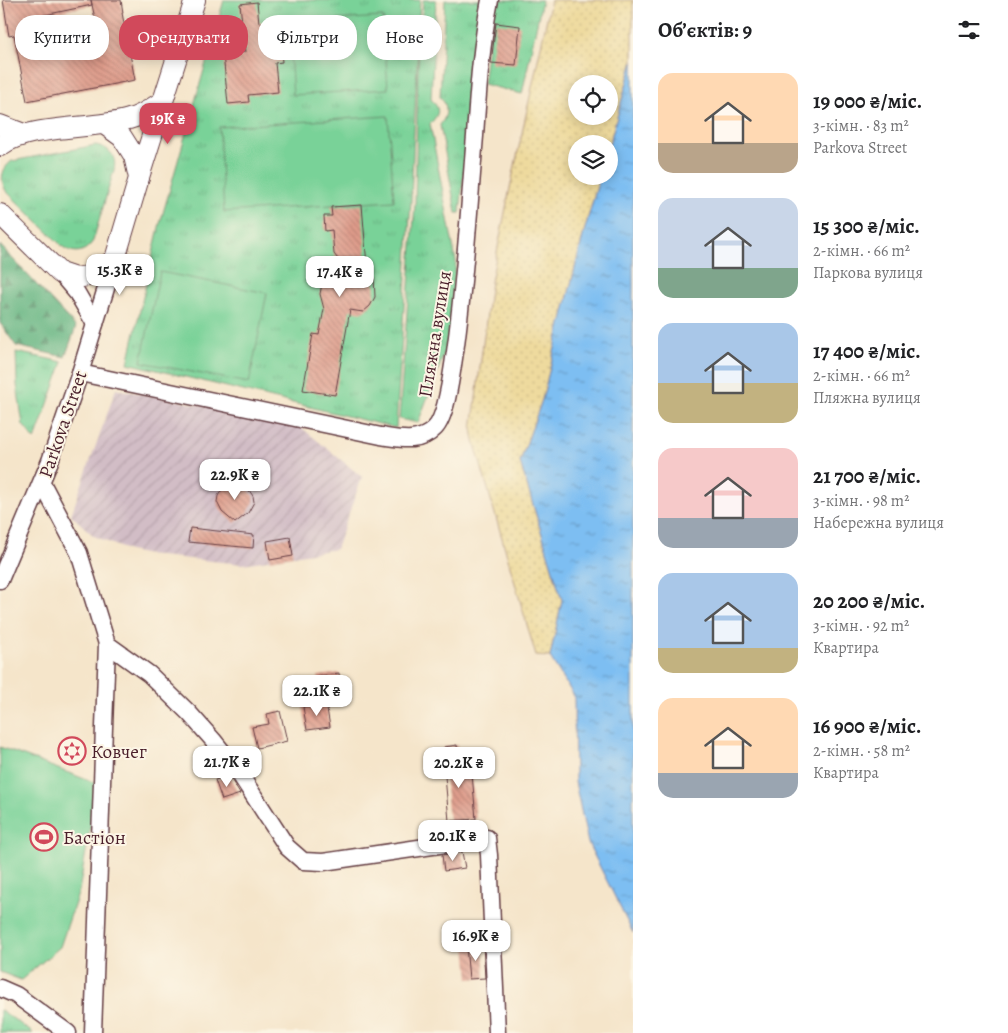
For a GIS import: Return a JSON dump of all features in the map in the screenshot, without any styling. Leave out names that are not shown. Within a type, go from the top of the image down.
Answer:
[{"type":"street","points":[[60,273],[75,278],[88,276],[101,270],[115,259],[195,0]]},
{"type":"street","name":"Пляжна вулиця","points":[[80,373],[402,439],[415,439],[427,435],[436,427],[442,414],[451,379],[465,272],[478,90],[490,0]]},
{"type":"street","points":[[0,146],[24,134],[128,120],[163,101]]},
{"type":"street","points":[[104,124],[122,137],[134,156],[139,178]]},
{"type":"street","points":[[0,125],[24,134]]},
{"type":"street","points":[[0,214],[60,273],[77,293],[95,324]]},
{"type":"street","name":"Parkova Street","points":[[0,580],[42,483],[80,373],[115,259]]},
{"type":"street","points":[[42,483],[79,553],[107,644],[93,1033]]},
{"type":"street","points":[[107,644],[149,674],[195,719],[237,770],[287,848],[303,861],[322,862],[487,838],[497,1033]]},
{"type":"street","points":[[0,988],[16,995],[68,1033]]},
{"type":"shaded area","points":[[116,389],[284,421],[302,428],[362,477],[336,549],[243,564],[149,555],[129,551],[94,536],[71,515]]},
{"type":"green space","points":[[224,0],[420,0],[419,15],[367,15],[367,60],[417,60],[411,201],[396,428],[128,363],[159,227],[207,60],[248,60],[248,15],[220,15]]},
{"type":"green space","points":[[423,0],[436,0],[435,15],[422,15]]},
{"type":"green space","points":[[445,0],[485,0],[473,78],[460,213],[456,213],[440,125],[446,111],[445,104],[440,97]]},
{"type":"green space","points":[[494,0],[542,0],[522,94],[483,84]]},
{"type":"green space","points":[[367,18],[367,60],[386,60],[388,89],[293,95],[291,60],[357,60],[357,19]]},
{"type":"green space","points":[[419,60],[433,60],[431,99],[438,112],[430,124],[456,261],[450,338],[418,423],[399,419],[415,204]]},
{"type":"green space","points":[[388,116],[394,201],[224,212],[219,127]]},
{"type":"green space","points":[[96,145],[105,148],[111,153],[115,165],[114,170],[93,241],[80,252],[67,250],[6,191],[2,179],[4,171],[12,161]]},
{"type":"green space","points":[[0,245],[76,327],[65,357],[16,346],[0,323]]},
{"type":"green space","points":[[160,272],[267,293],[249,383],[141,362]]},
{"type":"green space","points":[[16,352],[63,362],[35,440],[23,425],[17,385]]},
{"type":"green space","name":"Бастіон","points":[[0,747],[98,784],[79,891],[60,947],[21,980],[0,972]]},
{"type":"green space","points":[[1,1010],[33,1033],[0,1033]]},
{"type":"sand","points":[[551,0],[633,0],[633,61],[618,114],[618,75],[568,75],[568,125],[615,125],[612,135],[568,135],[568,185],[597,185],[542,400],[520,462],[562,600],[550,657],[536,656],[472,429],[491,282]]},
{"type":"water","points":[[633,61],[633,933],[588,843],[575,782],[574,696],[550,657],[562,600],[520,462],[542,400],[597,185],[618,185],[618,135],[612,135],[615,125],[618,125],[618,114]]},
{"type":"building","points":[[3,0],[91,0],[92,5],[44,15],[15,15],[15,40],[14,35],[9,36]]},
{"type":"building","points":[[91,0],[121,0],[123,13],[122,15],[119,15],[119,60],[131,60],[135,80],[27,101],[19,60],[109,60],[109,15],[94,15]]},
{"type":"building","points":[[257,2],[258,60],[282,60],[282,62],[275,63],[278,92],[248,95],[249,102],[228,104],[224,60],[248,60],[248,15],[241,15],[240,4]]},
{"type":"building","points":[[496,23],[520,26],[516,65],[491,63]]},
{"type":"building","points":[[362,205],[368,278],[374,277],[375,297],[370,306],[363,312],[350,310],[335,395],[303,390],[313,334],[319,335],[324,309],[320,294],[323,278],[341,263],[334,254],[332,230],[325,231],[324,216],[332,216],[331,207]]},
{"type":"building","points":[[234,482],[246,486],[253,496],[254,502],[248,513],[235,523],[222,512],[217,502],[224,486]]},
{"type":"building","points":[[190,528],[254,535],[253,548],[188,542]]},
{"type":"building","points":[[290,537],[293,556],[270,560],[267,541]]},
{"type":"building","points":[[339,673],[341,690],[320,693],[318,676]]},
{"type":"building","points":[[326,703],[330,727],[307,730],[303,707]]},
{"type":"building","points":[[280,711],[287,741],[257,748],[252,727],[269,724],[267,714]]},
{"type":"building","name":"Ковчег","points":[[69,740],[78,740],[84,746],[84,758],[80,763],[68,763],[60,756],[60,747]]},
{"type":"building","points":[[457,745],[460,775],[472,774],[476,819],[449,821],[445,776],[448,776],[444,747]]},
{"type":"building","points":[[229,776],[240,794],[222,800],[215,780]]},
{"type":"building","points":[[462,852],[465,868],[444,871],[442,855]]},
{"type":"building","points":[[483,945],[485,978],[469,979],[466,946]]},
{"type":"place","name":"Ковчег","points":[[72,751]]},
{"type":"place","name":"Бастіон","points":[[44,837]]}]
